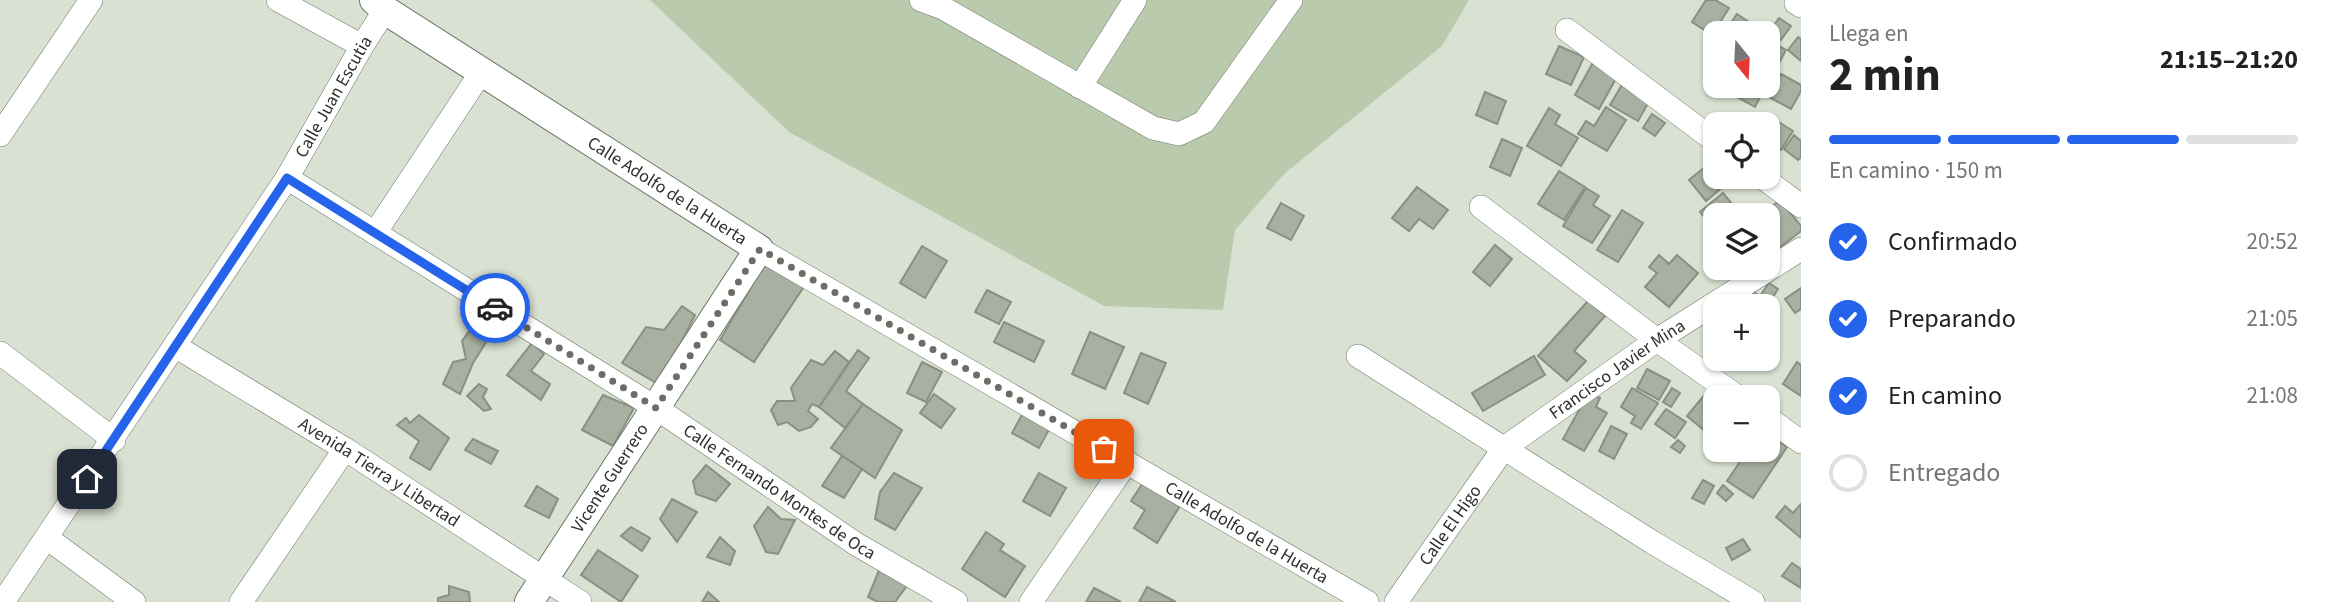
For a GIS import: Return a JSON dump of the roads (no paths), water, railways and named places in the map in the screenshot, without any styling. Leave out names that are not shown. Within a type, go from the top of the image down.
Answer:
[{"type":"street","points":[[0,135],[91,0]]},
{"type":"street","points":[[278,0],[362,46]]},
{"type":"street","points":[[921,0],[946,4],[1080,88],[1153,128],[1179,134],[1204,121],[1291,0]]},
{"type":"street","points":[[1080,88],[1135,0]]},
{"type":"street","name":"Calle Juan Escutia","points":[[3,602],[287,178],[362,46],[380,5]]},
{"type":"street","name":"Calle Adolfo de la Huerta","points":[[380,5],[760,249],[1367,602]]},
{"type":"street","points":[[1567,30],[1703,132]]},
{"type":"street","points":[[375,233],[482,71]]},
{"type":"street","name":"Calle Fernando Montes de Oca","points":[[287,178],[656,408],[856,544],[956,602]]},
{"type":"street","points":[[1778,189],[1801,206]]},
{"type":"street","points":[[1480,207],[1721,385]]},
{"type":"street","name":"Vicente Guerrero","points":[[537,590],[760,249]]},
{"type":"street","name":"Francisco Javier Mina","points":[[1504,448],[1657,340],[1801,249]]},
{"type":"street","name":"Avenida Tierra y Libertad","points":[[175,346],[345,449],[537,590],[580,602]]},
{"type":"street","points":[[0,353],[114,440]]},
{"type":"street","points":[[1357,356],[1652,542],[1753,602]]},
{"type":"street","points":[[1780,427],[1801,442]]},
{"type":"street","name":"Calle El Higo","points":[[1396,602],[1504,448]]},
{"type":"street","points":[[241,602],[345,449]]},
{"type":"street","points":[[1031,602],[1127,462]]},
{"type":"street","points":[[47,538],[134,602]]}]
